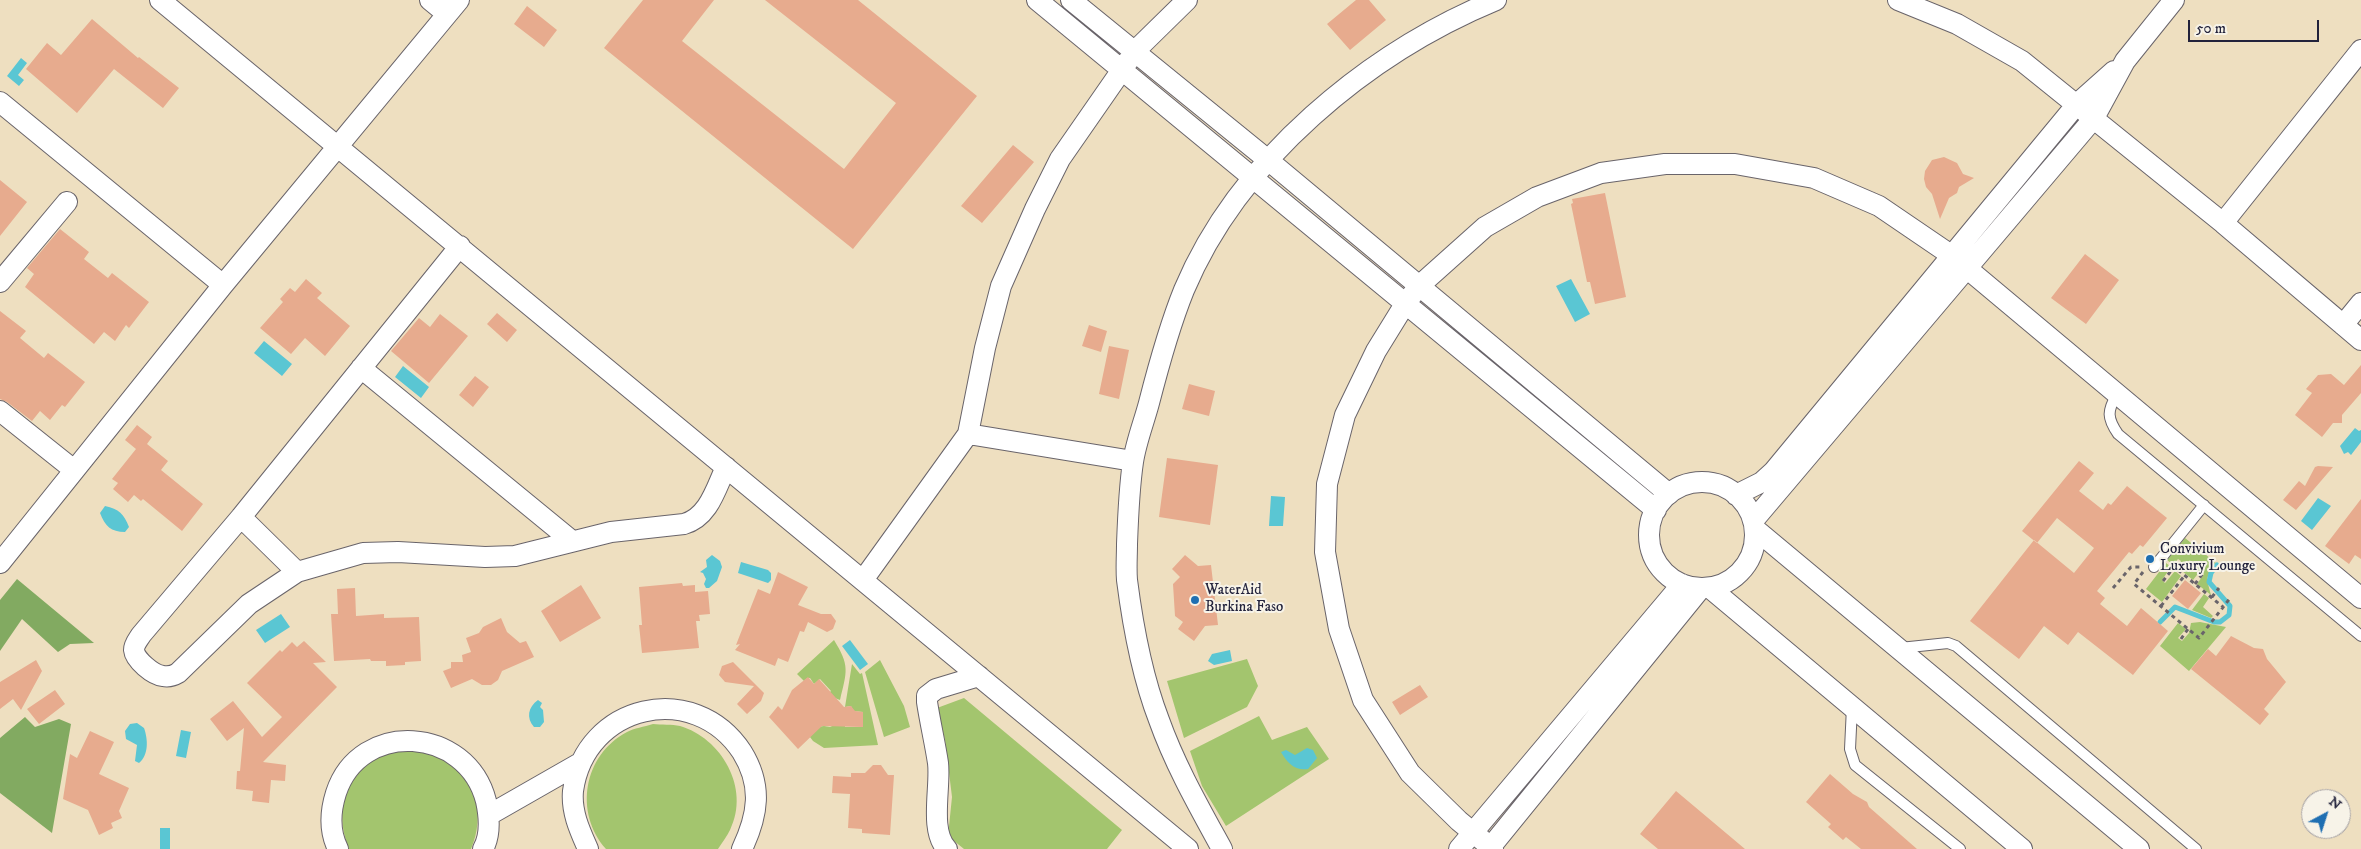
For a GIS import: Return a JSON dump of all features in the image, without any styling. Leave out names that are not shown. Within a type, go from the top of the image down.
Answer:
[{"type":"street","points":[[160,0],[1188,849]]},
{"type":"street","points":[[0,563],[223,285],[453,7],[430,0]]},
{"type":"street","points":[[1037,0],[1656,510]]},
{"type":"street","points":[[1071,0],[1268,160],[1669,494]]},
{"type":"street","points":[[863,580],[968,434],[985,348],[1002,286],[1035,209],[1060,159],[1135,51],[1187,0]]},
{"type":"street","points":[[1222,849],[1189,790],[1158,720],[1139,651],[1127,578],[1128,517],[1133,461],[1166,337],[1185,288],[1214,233],[1252,178],[1268,160],[1338,93],[1400,50],[1464,13],[1496,0]]},
{"type":"street","points":[[1898,0],[1957,24],[2022,61],[2223,223],[2361,340]]},
{"type":"street","points":[[1736,495],[1762,482],[1773,472],[1951,254],[2077,104],[2125,61],[2174,0]]},
{"type":"street","points":[[2223,223],[2361,50]]},
{"type":"street","points":[[1754,525],[2094,118],[2125,61]]},
{"type":"street","points":[[0,102],[223,285]]},
{"type":"street","points":[[1705,588],[1491,848],[1410,773],[1363,700],[1339,629],[1325,552],[1327,484],[1345,415],[1376,351],[1405,304],[1419,286],[1485,227],[1537,197],[1601,173],[1665,164],[1735,164],[1814,178],[1879,206],[1951,254],[2361,598]]},
{"type":"street","points":[[0,282],[67,202]]},
{"type":"street","points":[[460,246],[241,517],[141,635],[134,649],[141,662],[158,675],[172,676],[178,673],[249,604],[297,572],[363,553],[398,552],[485,557],[516,556],[611,532],[684,524],[695,521],[707,508],[726,467]]},
{"type":"street","points":[[2343,325],[2361,303]]},
{"type":"street","points":[[361,368],[572,541]]},
{"type":"street","points":[[0,411],[74,470]]},
{"type":"street","points":[[968,434],[1133,461]]},
{"type":"street","points":[[1695,483],[1710,483],[1724,487],[1736,495],[1747,506],[1754,525],[1755,546],[1749,561],[1739,574],[1725,584],[1705,588],[1682,584],[1669,577],[1659,566],[1652,553],[1649,538],[1650,523],[1656,510],[1669,494],[1681,486],[1695,483]]},
{"type":"street","points":[[241,517],[297,572]]},
{"type":"street","points":[[1754,525],[2139,849]]},
{"type":"street","points":[[1459,849],[1682,584]]},
{"type":"street","points":[[1705,588],[1852,707],[2022,849]]},
{"type":"street","points":[[947,849],[941,842],[938,830],[938,764],[926,702],[927,696],[936,689],[979,676]]},
{"type":"street","points":[[588,849],[576,822],[573,792],[580,763],[596,738],[602,733],[620,719],[649,709],[680,709],[708,719],[732,738],[749,764],[756,793],[754,824],[742,849]]},
{"type":"street","points":[[338,849],[332,838],[331,809],[340,781],[358,758],[384,744],[412,740],[441,746],[465,763],[482,786],[489,815],[486,844],[483,849]]},
{"type":"street","points":[[489,815],[580,763]]},
{"type":"lane","points":[[2117,394],[2109,408],[2109,421],[2118,434],[2361,636]]},
{"type":"lane","points":[[2151,567],[2162,557],[2204,505]]},
{"type":"lane","points":[[1898,648],[1948,643],[1956,646],[2196,849]]},
{"type":"lane","points":[[1852,707],[1850,749],[1855,765],[1960,849]]},
{"type":"path","points":[[2162,557],[2224,606]]},
{"type":"path","points":[[2163,581],[2179,560]]},
{"type":"path","points":[[2113,588],[2131,567],[2151,567]]},
{"type":"path","points":[[2195,584],[2203,573]]},
{"type":"path","points":[[2161,606],[2185,575]]},
{"type":"path","points":[[2134,584],[2199,638],[2230,598]]},
{"type":"path","points":[[2213,596],[2218,589]]},
{"type":"path","points":[[2181,639],[2188,629]]},
{"type":"green space","points":[[2185,538],[2216,563],[2208,576],[2211,595],[2197,584],[2204,574],[2200,571],[2193,580],[2177,567],[2181,561],[2178,559],[2173,565],[2167,560]]},
{"type":"green space","points":[[2166,563],[2171,567],[2162,580],[2165,583],[2175,571],[2181,576],[2162,602],[2146,589]]},
{"type":"green space","points":[[17,579],[94,643],[70,644],[58,652],[22,619],[0,651],[0,600]]},
{"type":"green space","points":[[2204,594],[2209,598],[2203,607],[2213,616],[2211,618],[2192,610]]},
{"type":"green space","points":[[2200,622],[2226,627],[2189,671],[2160,646],[2178,623],[2186,629],[2178,638],[2182,641],[2189,633],[2191,623]]},
{"type":"green space","points":[[834,640],[843,656],[846,669],[840,700],[827,695],[831,691],[820,679],[814,684],[810,678],[806,679],[805,682],[797,674]]},
{"type":"green space","points":[[1247,659],[1258,686],[1247,707],[1184,738],[1167,681]]},
{"type":"green space","points":[[880,660],[904,706],[910,727],[884,737],[865,672]]},
{"type":"green space","points":[[852,664],[860,674],[862,673],[878,745],[824,748],[813,741],[804,729],[830,727],[845,720],[845,727],[863,727],[863,712],[853,711],[851,706],[845,707]]},
{"type":"green space","points":[[964,698],[1122,830],[1107,849],[964,849],[948,836],[952,797],[945,740],[937,708]]},
{"type":"green space","points":[[1259,716],[1272,740],[1307,727],[1329,759],[1226,826],[1202,786],[1190,751]]},
{"type":"green space","points":[[25,717],[35,727],[59,719],[71,724],[52,833],[0,793],[0,738]]},
{"type":"green space","points":[[653,724],[677,725],[695,732],[708,741],[728,767],[734,782],[737,798],[736,814],[730,830],[718,849],[606,849],[596,835],[590,819],[587,802],[588,786],[593,770],[601,755],[612,742],[630,731]]},
{"type":"green space","points":[[398,749],[419,749],[441,756],[453,764],[463,773],[470,784],[475,796],[478,823],[471,849],[349,849],[342,817],[348,788],[355,775],[366,764],[379,756]]},
{"type":"water","points":[[21,58],[27,63],[18,75],[24,80],[19,86],[7,76]]},
{"type":"water","points":[[1571,279],[1590,314],[1575,322],[1556,286]]},
{"type":"water","points":[[264,341],[292,364],[282,376],[254,353]]},
{"type":"water","points":[[403,366],[429,387],[421,398],[395,377]]},
{"type":"water","points":[[2355,428],[2359,431],[2361,430],[2361,442],[2351,455],[2348,452],[2344,454],[2340,446]]},
{"type":"water","points":[[1271,496],[1285,497],[1283,526],[1269,526]]},
{"type":"water","points":[[2318,498],[2331,506],[2312,530],[2301,521]]},
{"type":"water","points":[[105,506],[123,515],[129,527],[125,532],[116,531],[106,525],[100,513]]},
{"type":"water","points":[[712,555],[720,561],[722,567],[717,581],[709,588],[706,588],[704,584],[706,579],[703,573],[700,572],[707,567],[706,560]]},
{"type":"water","points":[[741,562],[768,570],[771,573],[771,580],[768,583],[738,573]]},
{"type":"water","points":[[281,614],[290,627],[265,643],[256,630]]},
{"type":"water","points":[[850,640],[868,664],[860,670],[842,646]]},
{"type":"water","points":[[1230,650],[1232,661],[1214,665],[1208,661],[1212,654]]},
{"type":"water","points":[[538,700],[542,703],[540,707],[543,710],[544,722],[540,727],[534,727],[531,724],[529,713],[532,706]]},
{"type":"water","points":[[137,723],[144,728],[147,742],[145,756],[139,763],[135,761],[137,745],[126,739],[125,731],[130,724]]},
{"type":"water","points":[[181,730],[191,732],[186,758],[176,756]]},
{"type":"water","points":[[1307,748],[1313,750],[1317,758],[1308,769],[1295,767],[1286,760],[1281,752],[1286,750],[1295,755]]},
{"type":"water","points":[[160,828],[170,828],[170,849],[160,849]]},
{"type":"building","points":[[643,0],[714,0],[682,41],[844,169],[896,103],[765,0],[858,0],[977,96],[853,249],[604,48]]},
{"type":"building","points":[[1356,0],[1369,0],[1386,20],[1350,50],[1327,24]]},
{"type":"building","points":[[527,6],[557,30],[544,47],[514,24]]},
{"type":"building","points":[[92,19],[138,58],[179,88],[163,108],[114,69],[77,113],[26,69],[47,43],[61,55]]},
{"type":"building","points":[[1013,145],[1034,162],[982,223],[961,206]]},
{"type":"building","points":[[1944,157],[1957,163],[1963,174],[1974,178],[1959,187],[1957,193],[1949,198],[1940,219],[1932,194],[1926,187],[1924,179],[1925,171],[1932,160]]},
{"type":"building","points":[[0,180],[27,202],[0,236]]},
{"type":"building","points":[[1605,193],[1626,297],[1595,304],[1590,282],[1587,282],[1571,204],[1573,203],[1572,199]]},
{"type":"building","points":[[60,229],[89,252],[84,259],[108,278],[112,273],[149,302],[129,328],[126,325],[115,341],[104,332],[94,344],[25,287],[34,274],[27,268]]},
{"type":"building","points":[[2085,254],[2119,280],[2086,324],[2051,298]]},
{"type":"building","points":[[306,279],[322,293],[317,298],[350,326],[325,356],[305,338],[291,354],[260,328],[283,302],[280,299],[290,288],[295,292]]},
{"type":"building","points":[[0,311],[26,331],[20,338],[44,358],[48,353],[85,382],[65,407],[62,405],[50,420],[40,411],[32,421],[0,399]]},
{"type":"building","points":[[497,313],[517,330],[507,342],[487,324]]},
{"type":"building","points":[[440,314],[468,336],[429,383],[391,351],[419,318],[430,327]]},
{"type":"building","points":[[1089,325],[1107,331],[1101,352],[1082,346]]},
{"type":"building","points":[[1109,346],[1129,350],[1119,399],[1099,394]]},
{"type":"building","points":[[2361,365],[2361,393],[2342,415],[2342,423],[2333,423],[2322,437],[2295,415],[2312,393],[2306,389],[2318,375],[2331,374],[2344,385]]},
{"type":"building","points":[[475,376],[489,387],[473,407],[459,395]]},
{"type":"building","points":[[1189,384],[1215,391],[1209,416],[1182,409]]},
{"type":"building","points":[[137,425],[152,437],[147,444],[168,461],[161,470],[203,504],[182,531],[143,499],[141,501],[134,495],[128,502],[113,489],[118,483],[112,479],[136,449],[125,440]]},
{"type":"building","points":[[1167,458],[1218,465],[1210,525],[1159,517]]},
{"type":"building","points":[[2079,461],[2094,473],[2079,491],[2103,510],[2108,503],[2111,505],[2127,486],[2167,518],[2143,547],[2140,545],[2132,554],[2129,552],[2097,591],[2105,598],[2100,604],[2127,626],[2141,608],[2168,631],[2133,675],[2078,632],[2068,645],[2044,626],[2019,659],[1970,621],[2034,540],[2022,531]],"holes":[[[2057,518],[2094,548],[2074,573],[2037,543]]]},
{"type":"building","points":[[2315,467],[2333,467],[2296,510],[2283,500],[2299,481],[2305,486]]},
{"type":"building","points":[[2361,499],[2361,559],[2355,555],[2349,564],[2325,546]]},
{"type":"building","name":"WaterAid Burkina Faso","points":[[1185,555],[1198,566],[1211,565],[1218,625],[1205,626],[1194,641],[1178,629],[1183,622],[1175,616],[1173,584],[1180,577],[1172,569]]},
{"type":"building","points":[[778,572],[808,587],[798,605],[821,614],[831,614],[836,621],[833,629],[827,632],[808,622],[804,632],[800,631],[788,662],[778,658],[775,666],[735,650],[740,644],[736,645],[758,589],[770,594]]},
{"type":"building","points":[[2185,580],[2201,593],[2188,609],[2172,596]]},
{"type":"building","points":[[682,583],[683,586],[695,585],[695,592],[708,591],[710,614],[699,615],[700,621],[696,621],[699,648],[642,653],[639,625],[642,625],[639,587]]},
{"type":"building","points":[[581,585],[601,618],[560,642],[541,611]]},
{"type":"building","points":[[355,588],[356,616],[384,614],[384,618],[419,617],[421,661],[405,662],[405,665],[386,666],[386,661],[371,661],[370,659],[334,661],[331,614],[338,614],[337,589]]},
{"type":"building","points":[[501,618],[507,632],[520,643],[526,641],[534,657],[502,671],[498,680],[491,685],[482,685],[472,679],[451,688],[443,671],[451,668],[451,662],[463,662],[462,655],[471,652],[466,638],[479,633],[483,627]]},
{"type":"building","points":[[2231,636],[2254,648],[2263,649],[2267,659],[2286,682],[2264,709],[2269,714],[2260,725],[2191,669],[2208,649],[2216,656]]},
{"type":"building","points":[[304,641],[326,662],[313,663],[337,687],[263,762],[286,765],[285,781],[271,780],[269,803],[252,801],[253,791],[236,789],[237,771],[240,771],[244,728],[227,741],[210,719],[233,701],[262,737],[282,717],[247,683],[280,650],[282,652],[292,642],[297,647]]},
{"type":"building","points":[[36,660],[42,671],[21,710],[13,699],[0,709],[0,682]]},
{"type":"building","points":[[733,662],[764,693],[761,701],[747,714],[737,704],[754,686],[725,682],[719,675],[722,666]]},
{"type":"building","points":[[808,677],[814,684],[819,679],[844,707],[851,706],[855,711],[863,712],[863,727],[822,726],[798,749],[769,717],[778,706],[782,710],[792,690]]},
{"type":"building","points":[[1420,685],[1428,697],[1400,715],[1392,702]]},
{"type":"building","points":[[55,690],[65,704],[39,724],[27,709]]},
{"type":"building","points":[[90,731],[114,742],[99,774],[129,788],[119,811],[122,818],[111,823],[113,828],[99,835],[88,810],[63,799],[70,754],[77,758]]},
{"type":"building","points":[[873,765],[881,765],[888,775],[894,775],[890,835],[862,833],[862,829],[848,828],[850,794],[832,793],[833,776],[851,777],[851,773],[865,773]]},
{"type":"building","points":[[1830,774],[1853,794],[1867,802],[1869,807],[1917,849],[1861,849],[1846,837],[1843,840],[1828,827],[1831,824],[1806,802]]},
{"type":"building","points":[[1676,791],[1745,849],[1658,849],[1640,834]]},
{"type":"waterway","points":[[2160,622],[2175,607],[2214,622],[2220,622],[2229,615],[2230,606],[2209,582],[2211,573],[2217,565]]},
{"type":"place","name":"Convivium Luxury Lounge","points":[[2150,559]]},
{"type":"place","name":"WaterAid Burkina Faso","points":[[1195,600]]}]
